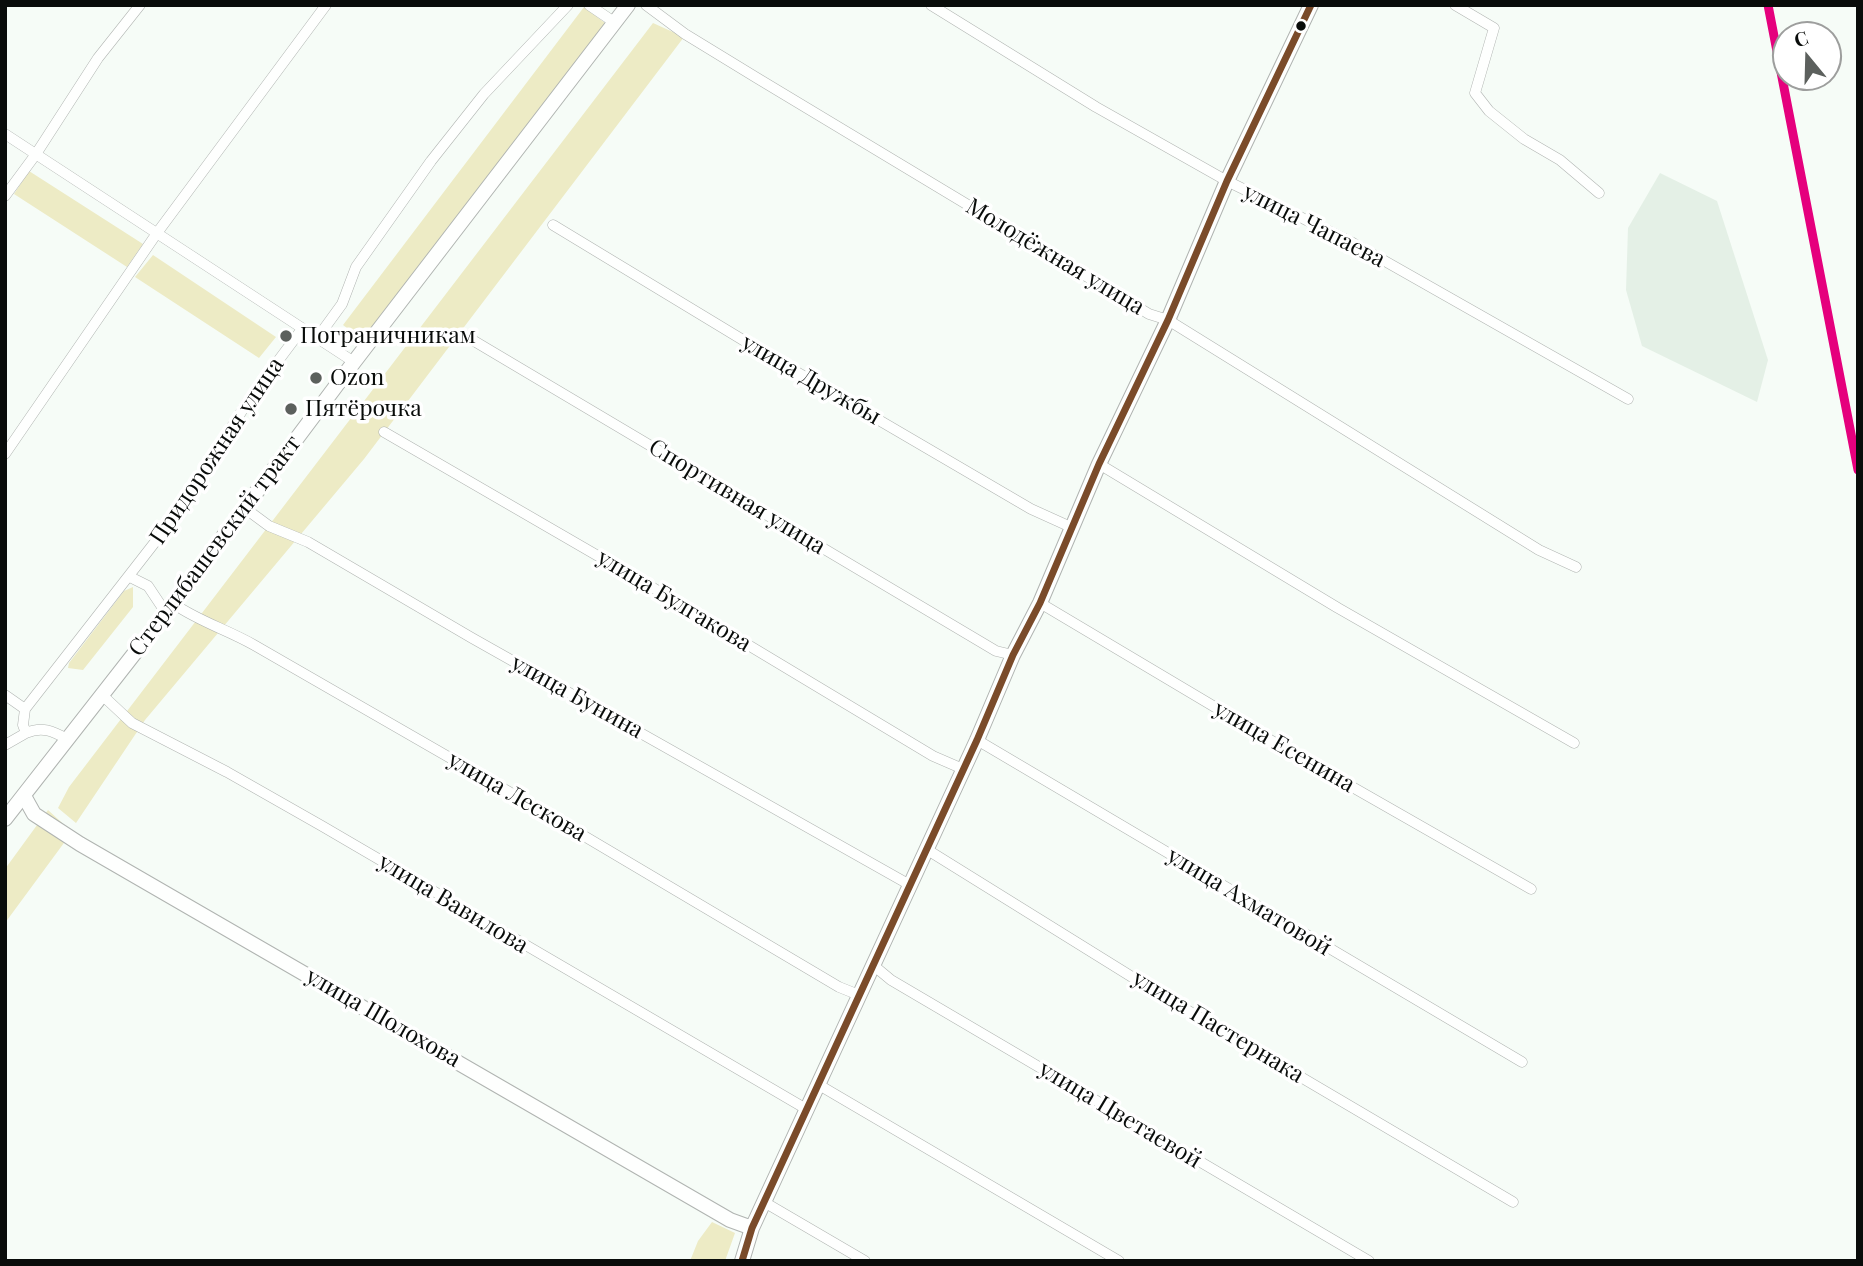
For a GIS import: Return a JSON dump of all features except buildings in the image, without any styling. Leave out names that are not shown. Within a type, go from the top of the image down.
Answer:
[{"type":"street","points":[[5,196],[36,154],[98,58],[140,5]]},
{"type":"street","points":[[5,454],[157,233],[326,5]]},
{"type":"street","points":[[318,337],[342,304],[356,267],[431,161],[484,94],[568,5]]},
{"type":"street","points":[[589,5],[614,22]]},
{"type":"street","name":"Стерлибашевский тракт","points":[[5,819],[246,509],[354,362],[628,5]]},
{"type":"street","name":"Молодёжная улица","points":[[646,5],[685,34],[804,107],[1149,314],[1168,320],[1539,550],[1576,567]]},
{"type":"street","name":"улица Чапаева","points":[[930,5],[1096,107],[1227,181],[1353,243],[1628,398]]},
{"type":"street","points":[[743,1261],[752,1228],[977,740],[1013,655],[1040,603],[1099,464],[1168,320],[1227,181],[1311,5]]},
{"type":"street","points":[[1455,5],[1494,28],[1475,93],[1489,111],[1524,139],[1560,160],[1599,193]]},
{"type":"street","points":[[5,134],[354,362]]},
{"type":"street","name":"улица Дружбы","points":[[553,225],[771,357],[1020,502],[1073,528]]},
{"type":"street","name":"Придорожная улица","points":[[25,709],[180,510],[248,401],[299,333],[318,337]]},
{"type":"street","name":"Спортивная улица","points":[[464,335],[996,651],[1013,655]]},
{"type":"street","name":"улица Булгакова","points":[[384,432],[643,582],[933,756],[963,769]]},
{"type":"street","points":[[1099,464],[1338,608],[1574,743]]},
{"type":"street","name":"улица Бунина","points":[[246,509],[269,526],[309,542],[472,638],[910,885]]},
{"type":"street","points":[[130,577],[148,586],[170,608]]},
{"type":"street","name":"улица Есенина","points":[[1040,603],[1277,744],[1531,889]]},
{"type":"street","name":"улица Лескова","points":[[170,608],[225,629],[254,645],[839,987],[859,995]]},
{"type":"street","name":"улица Вавилова","points":[[101,694],[132,723],[227,772],[808,1110]]},
{"type":"street","points":[[5,695],[25,709],[23,724],[26,733]]},
{"type":"street","points":[[5,745],[36,729],[52,730],[67,739]]},
{"type":"street","name":"улица Ахматовой","points":[[977,740],[1522,1062]]},
{"type":"street","name":"улица Шолохова","points":[[23,796],[34,814],[80,844],[730,1220],[752,1228]]},
{"type":"street","name":"улица Пастернака","points":[[926,849],[1153,990],[1513,1202]]},
{"type":"street","name":"улица Цветаевой","points":[[873,965],[891,980],[1369,1261]]},
{"type":"street","points":[[819,1085],[1119,1261]]},
{"type":"street","points":[[764,1202],[866,1261]]},
{"type":"shaded area","points":[[584,7],[605,23],[364,341],[343,325]]},
{"type":"shaded area","points":[[653,23],[684,37],[364,459],[145,720],[76,823],[58,808],[69,787]]},
{"type":"shaded area","points":[[29,171],[143,244],[127,267],[14,194]]},
{"type":"shaded area","points":[[1660,173],[1717,201],[1768,360],[1757,402],[1642,346],[1626,290],[1628,228]]},
{"type":"shaded area","points":[[153,255],[276,337],[259,358],[135,277]]},
{"type":"shaded area","points":[[133,587],[133,607],[83,670],[68,668],[69,663],[124,591]]},
{"type":"shaded area","points":[[48,810],[72,832],[5,923],[5,869]]},
{"type":"shaded area","points":[[712,1222],[735,1233],[725,1261],[690,1261],[698,1241]]},
{"type":"transit line","points":[[742,1261],[752,1228],[977,740],[1013,655],[1040,603],[1099,464],[1168,320],[1227,181],[1311,5]]},
{"type":"transit line","points":[[1768,5],[1858,470]]},
{"type":"place","name":"Пограничникам","points":[[286,336]]},
{"type":"place","name":"Ozon","points":[[316,378]]},
{"type":"place","name":"Пятёрочка","points":[[291,409]]}]
